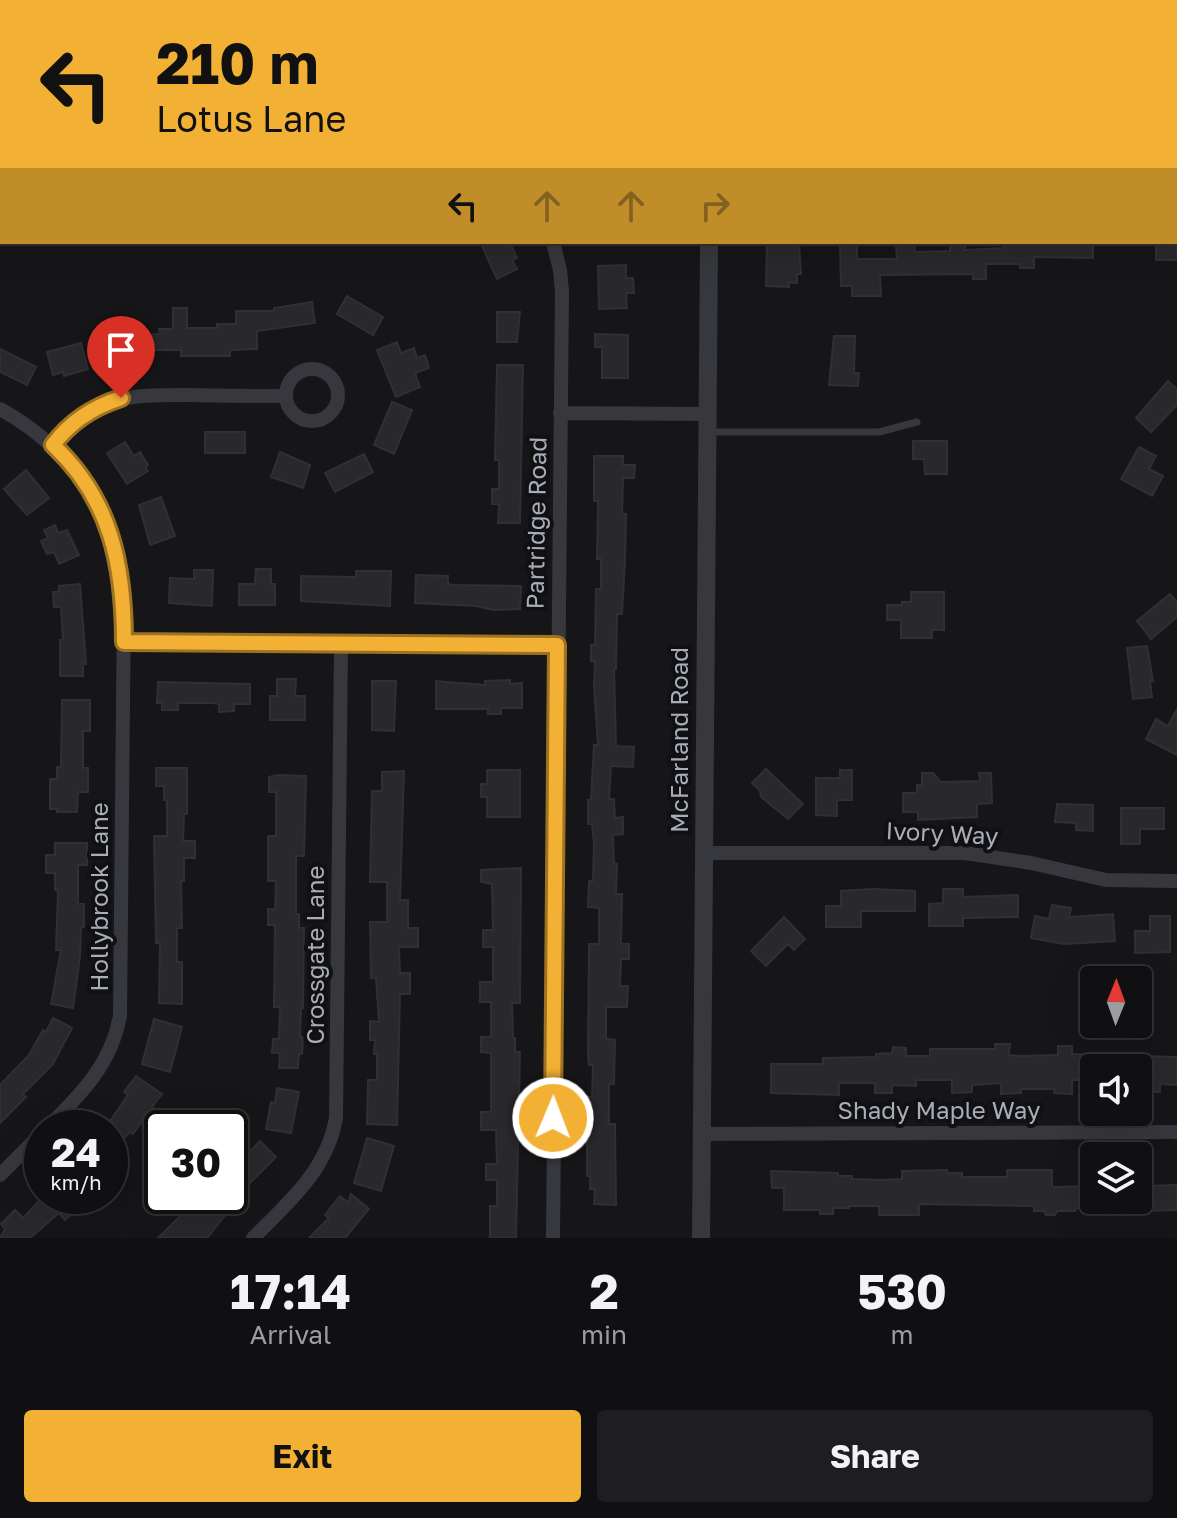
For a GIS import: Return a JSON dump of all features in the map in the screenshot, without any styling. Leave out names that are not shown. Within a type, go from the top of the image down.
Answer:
[{"type":"street","name":"Partridge Road","points":[[553,244],[561,285],[553,1238]]},
{"type":"street","name":"McFarland Road","points":[[701,1238],[709,244]]},
{"type":"street","points":[[53,445],[88,412],[107,402],[134,395],[286,396]]},
{"type":"street","name":"Hollybrook Lane","points":[[0,409],[31,427],[72,465],[89,489],[113,539],[122,581],[120,1016],[113,1045],[100,1071],[64,1110]]},
{"type":"street","points":[[560,413],[707,423]]},
{"type":"street","points":[[124,642],[557,645]]},
{"type":"street","name":"Crossgate Lane","points":[[253,1238],[309,1181],[325,1155],[335,1124],[341,644]]},
{"type":"street","name":"Ivory Way","points":[[703,853],[965,853],[1031,863],[1106,880],[1177,881]]},
{"type":"street","name":"Shady Maple Way","points":[[702,1134],[1177,1132]]},
{"type":"street","points":[[0,1175],[24,1151]]},
{"type":"lane","points":[[707,423],[879,432],[917,422]]},
{"type":"building","points":[[767,244],[799,244],[801,274],[797,274],[797,283],[789,282],[789,287],[766,286]]},
{"type":"building","points":[[840,244],[857,244],[857,259],[897,259],[896,245],[914,244],[915,252],[950,251],[950,244],[965,244],[965,250],[1004,248],[1004,244],[1093,244],[1093,258],[1034,257],[1034,268],[1020,268],[1020,264],[986,264],[986,279],[973,279],[973,274],[880,275],[881,296],[852,296],[852,286],[841,286]]},
{"type":"building","points":[[1156,244],[1177,244],[1177,260],[1156,260]]},
{"type":"building","points":[[511,245],[517,258],[512,260],[517,269],[497,279],[482,246]]},
{"type":"building","points":[[626,265],[626,278],[633,278],[634,293],[626,293],[627,308],[599,309],[598,266]]},
{"type":"building","points":[[347,296],[383,317],[373,335],[337,314]]},
{"type":"building","points":[[312,302],[315,323],[257,331],[257,349],[230,350],[230,356],[181,356],[181,350],[142,350],[142,356],[105,359],[103,338],[160,334],[159,329],[173,329],[173,308],[187,308],[187,328],[217,328],[217,324],[236,324],[236,311],[274,311],[274,308]]},
{"type":"building","points":[[497,312],[520,312],[517,342],[497,342]]},
{"type":"building","points":[[595,334],[628,335],[628,378],[602,378],[602,347],[595,347]]},
{"type":"building","points":[[834,336],[855,336],[854,373],[859,373],[858,386],[829,385]]},
{"type":"building","points":[[397,342],[401,353],[414,348],[417,358],[425,355],[429,368],[415,373],[420,387],[396,397],[377,350]]},
{"type":"building","points":[[81,343],[88,369],[64,376],[63,372],[53,375],[47,352]]},
{"type":"building","points":[[0,349],[36,367],[27,385],[0,372]]},
{"type":"building","points":[[497,365],[523,365],[520,523],[498,523],[499,504],[492,504],[492,489],[499,489],[499,460],[495,460]]},
{"type":"building","points":[[1168,381],[1177,389],[1177,405],[1151,432],[1136,418]]},
{"type":"building","points":[[392,402],[412,410],[394,454],[374,445]]},
{"type":"building","points":[[205,432],[245,432],[245,453],[205,453]]},
{"type":"building","points":[[913,441],[947,441],[947,474],[925,474],[924,459],[913,459]]},
{"type":"building","points":[[125,442],[134,456],[140,452],[148,465],[145,467],[148,471],[127,484],[107,453]]},
{"type":"building","points":[[1139,447],[1156,456],[1149,469],[1163,476],[1152,496],[1121,479]]},
{"type":"building","points":[[280,452],[310,465],[303,488],[271,477]]},
{"type":"building","points":[[364,454],[373,472],[335,492],[325,473]]},
{"type":"building","points":[[594,456],[623,456],[623,465],[635,465],[634,478],[623,478],[625,560],[622,614],[617,614],[614,669],[616,746],[634,747],[633,767],[611,766],[609,799],[614,799],[615,818],[623,817],[623,834],[613,835],[614,864],[617,864],[616,894],[622,894],[621,944],[629,944],[629,959],[621,959],[620,986],[628,986],[627,1007],[606,1007],[606,1039],[615,1040],[614,1084],[609,1084],[609,1124],[615,1124],[616,1205],[594,1204],[595,1189],[590,1189],[590,1176],[587,1176],[587,1097],[592,1097],[593,1065],[589,1065],[588,1056],[589,944],[599,944],[599,908],[588,907],[589,881],[593,881],[594,844],[592,824],[588,824],[588,800],[591,800],[594,745],[598,745],[595,661],[591,661],[591,645],[595,645],[596,589],[601,589],[601,559],[597,559],[598,501],[594,501]]},
{"type":"building","points":[[26,470],[49,498],[27,515],[4,489]]},
{"type":"building","points":[[161,497],[175,536],[150,545],[139,505]]},
{"type":"building","points":[[55,525],[58,533],[67,530],[79,555],[59,564],[54,552],[47,554],[41,541],[48,538],[44,530]]},
{"type":"building","points":[[256,569],[271,569],[275,605],[239,605],[239,584],[255,584]]},
{"type":"building","points":[[194,570],[213,570],[212,606],[169,603],[170,578],[194,579]]},
{"type":"building","points":[[356,571],[391,571],[390,606],[301,601],[301,576],[356,577]]},
{"type":"building","points":[[416,575],[448,576],[448,584],[453,585],[521,586],[520,609],[493,610],[476,606],[415,603]]},
{"type":"building","points":[[80,584],[86,664],[83,664],[83,676],[60,676],[60,640],[63,640],[61,607],[54,607],[53,592],[59,592],[59,586]]},
{"type":"building","points":[[911,592],[944,592],[944,630],[932,630],[932,638],[901,638],[901,620],[887,620],[887,605],[911,602]]},
{"type":"building","points":[[1170,594],[1177,602],[1177,617],[1151,639],[1137,621]]},
{"type":"building","points":[[1147,646],[1153,681],[1150,681],[1152,697],[1133,699],[1127,648]]},
{"type":"building","points":[[277,679],[296,679],[295,696],[305,696],[305,720],[270,720],[270,696],[277,696]]},
{"type":"building","points":[[510,680],[510,684],[522,683],[522,708],[501,708],[501,714],[488,714],[488,709],[436,709],[436,681],[485,685],[485,681]]},
{"type":"building","points":[[372,681],[396,681],[394,731],[372,730]]},
{"type":"building","points":[[158,682],[250,684],[250,704],[234,704],[234,711],[219,712],[219,704],[178,703],[178,710],[162,710],[162,703],[157,703]]},
{"type":"building","points":[[62,700],[90,700],[90,731],[83,731],[83,768],[88,768],[88,792],[78,792],[77,812],[50,809],[50,779],[57,779],[57,767],[61,767]]},
{"type":"building","points":[[1177,709],[1177,755],[1146,739],[1156,719],[1168,726]]},
{"type":"building","points":[[156,768],[187,768],[187,814],[184,814],[183,841],[195,841],[195,858],[184,858],[184,881],[181,881],[182,928],[177,928],[177,962],[182,962],[182,1004],[159,1003],[160,943],[156,943],[154,836],[167,836],[167,800],[164,800],[164,786],[156,786]]},
{"type":"building","points":[[766,769],[803,804],[788,819],[761,797],[760,791],[752,783]]},
{"type":"building","points":[[487,770],[520,770],[520,817],[487,817],[487,797],[481,797],[481,784],[487,784]]},
{"type":"building","points":[[840,770],[852,770],[852,800],[837,800],[837,816],[816,815],[816,778],[840,778]]},
{"type":"building","points":[[404,771],[400,900],[408,900],[408,928],[418,928],[418,947],[399,947],[400,973],[410,973],[410,994],[400,994],[397,1125],[367,1124],[368,1080],[377,1080],[377,1054],[374,1054],[375,1040],[370,1040],[370,1021],[379,1022],[376,978],[371,978],[370,922],[387,922],[387,882],[370,882],[372,791],[382,791],[382,772]]},
{"type":"building","points":[[922,773],[933,773],[941,782],[980,781],[979,773],[991,773],[992,803],[977,804],[977,817],[918,820],[918,812],[903,812],[903,793],[917,793],[917,785],[922,785]]},
{"type":"building","points":[[306,776],[304,856],[296,856],[296,914],[299,914],[299,928],[304,928],[300,1037],[303,1037],[298,1068],[279,1068],[280,1053],[272,1053],[273,1039],[279,1039],[280,1007],[274,1007],[275,925],[268,925],[268,909],[275,910],[276,881],[268,881],[268,836],[276,836],[276,792],[269,792],[269,777]]},
{"type":"building","points":[[1057,804],[1093,805],[1093,831],[1076,830],[1076,823],[1055,822]]},
{"type":"building","points":[[1121,808],[1164,808],[1164,829],[1140,829],[1140,844],[1121,844]]},
{"type":"building","points":[[55,843],[87,843],[87,865],[78,865],[78,904],[84,904],[84,927],[81,927],[73,1008],[51,1004],[61,950],[56,950],[58,890],[55,890],[55,873],[46,873],[46,855],[55,855]]},
{"type":"building","points":[[521,868],[520,1003],[512,1003],[515,1052],[520,1052],[516,1238],[490,1238],[490,1206],[497,1206],[497,1180],[486,1180],[486,1164],[497,1164],[496,1130],[481,1130],[481,1112],[491,1112],[491,1053],[481,1052],[481,1037],[491,1037],[491,1002],[480,1002],[480,982],[493,982],[493,947],[483,947],[483,930],[493,930],[492,884],[481,882],[481,870]]},
{"type":"building","points":[[943,889],[963,889],[963,897],[1018,895],[1018,917],[963,918],[963,926],[929,926],[929,904],[943,903]]},
{"type":"building","points":[[841,891],[915,891],[915,911],[861,911],[861,927],[826,927],[826,906],[841,906]]},
{"type":"building","points":[[1052,905],[1071,908],[1069,917],[1113,914],[1115,941],[1064,944],[1031,938],[1035,916],[1049,919]]},
{"type":"building","points":[[1150,916],[1170,916],[1170,952],[1135,953],[1135,931],[1150,931]]},
{"type":"building","points":[[784,917],[805,939],[794,950],[788,944],[766,966],[751,951]]},
{"type":"building","points":[[53,1018],[72,1028],[53,1064],[0,1123],[0,1085],[29,1055]]},
{"type":"building","points":[[154,1019],[182,1027],[170,1072],[142,1064]]},
{"type":"building","points":[[995,1044],[1010,1044],[1009,1055],[1058,1055],[1058,1046],[1072,1046],[1072,1054],[1080,1054],[1080,1080],[1072,1080],[1072,1094],[1054,1093],[1055,1089],[1021,1089],[1021,1093],[1001,1094],[1001,1083],[972,1085],[972,1092],[952,1093],[952,1080],[916,1080],[916,1086],[892,1085],[892,1093],[875,1093],[875,1083],[839,1083],[839,1095],[771,1093],[771,1064],[823,1064],[823,1058],[876,1057],[876,1054],[892,1053],[893,1047],[906,1048],[906,1056],[930,1056],[930,1049],[995,1049]]},
{"type":"building","points":[[1152,1056],[1177,1057],[1177,1085],[1160,1084],[1160,1092],[1152,1092]]},
{"type":"building","points":[[136,1076],[162,1094],[152,1107],[156,1110],[144,1110],[144,1119],[133,1134],[128,1134],[128,1110],[118,1110],[128,1095],[124,1092]]},
{"type":"building","points":[[277,1088],[299,1092],[291,1133],[266,1129]]},
{"type":"building","points":[[367,1138],[394,1146],[381,1191],[354,1183]]},
{"type":"building","points":[[260,1141],[276,1157],[248,1185],[248,1153]]},
{"type":"building","points":[[947,1170],[947,1173],[962,1173],[962,1177],[1007,1177],[1007,1170],[1052,1170],[1052,1187],[1080,1186],[1080,1208],[1046,1215],[1044,1211],[1034,1211],[1034,1206],[919,1204],[919,1215],[879,1215],[879,1206],[833,1208],[833,1214],[820,1214],[820,1210],[784,1210],[784,1188],[772,1188],[771,1171],[838,1173],[838,1176],[852,1176],[852,1179],[879,1180],[902,1179],[902,1171]]},
{"type":"building","points":[[1177,1185],[1177,1210],[1152,1211],[1152,1186]]},
{"type":"building","points":[[351,1194],[369,1209],[345,1238],[309,1238],[329,1218],[325,1215],[340,1196],[348,1203]]},
{"type":"building","points":[[15,1210],[23,1218],[27,1214],[58,1214],[30,1238],[0,1238],[5,1229],[1,1224]]},
{"type":"building","points":[[182,1214],[226,1214],[207,1238],[158,1238]]},
{"type":"route","points":[[121,398],[88,412],[53,445],[89,489],[113,539],[122,581],[124,642],[557,645],[553,1118]]}]
